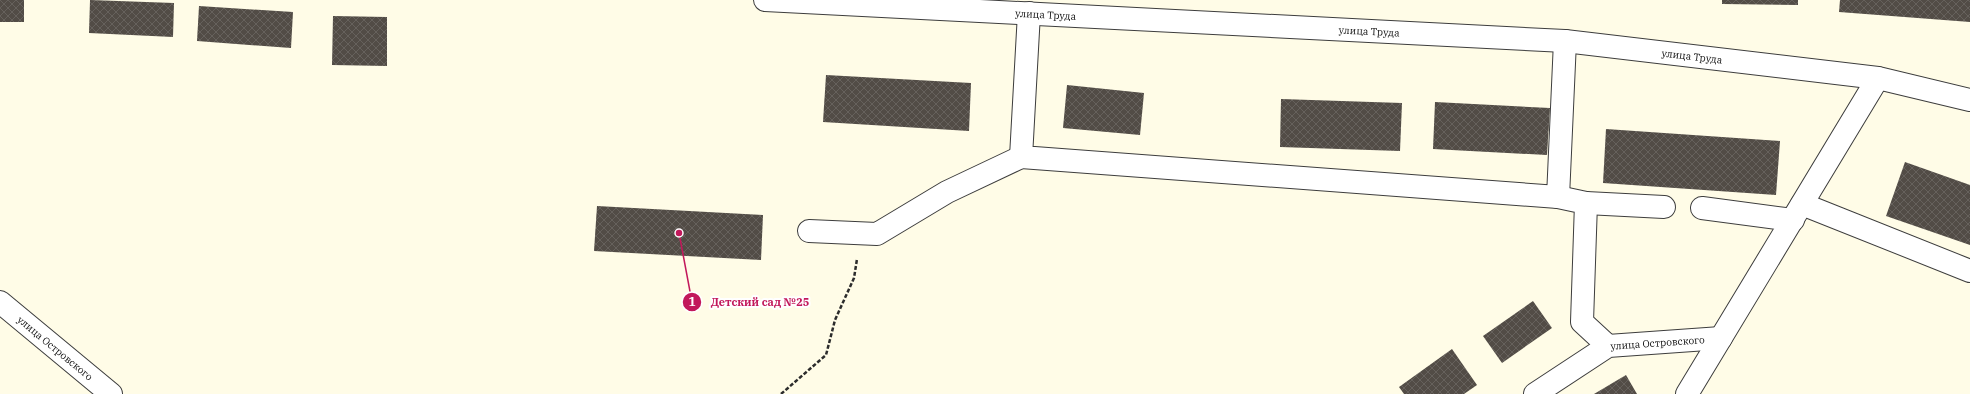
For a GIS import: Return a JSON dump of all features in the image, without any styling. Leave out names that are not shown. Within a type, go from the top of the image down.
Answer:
[{"type":"street","name":"улица Труда","points":[[765,0],[1565,40],[1878,78],[1970,100]]},
{"type":"street","points":[[1021,157],[1029,13]]},
{"type":"street","points":[[1558,197],[1565,40]]},
{"type":"street","points":[[1687,394],[1878,78]]},
{"type":"street","points":[[809,231],[877,234],[947,192],[1021,157],[1558,197],[1586,203],[1664,207]]},
{"type":"street","points":[[1586,203],[1582,322],[1608,346]]},
{"type":"street","points":[[1702,208],[1797,212],[1970,271]]},
{"type":"street","name":"улица Островского","points":[[0,302],[111,394]]},
{"type":"street","name":"улица Островского","points":[[1535,394],[1608,346],[1721,338]]},
{"type":"path","points":[[781,394],[826,356],[835,320],[854,278],[862,234]]},
{"type":"building","points":[[0,0],[24,0],[24,22],[0,22]]},
{"type":"building","points":[[90,0],[174,3],[173,37],[89,33]]},
{"type":"building","points":[[1722,0],[1798,0],[1798,5],[1722,4]]},
{"type":"building","points":[[1840,0],[1970,0],[1970,22],[1839,12]]},
{"type":"building","points":[[199,6],[293,12],[291,48],[197,41]]},
{"type":"building","points":[[333,16],[387,17],[387,66],[332,65]]},
{"type":"building","points":[[826,75],[971,83],[969,131],[823,122]]},
{"type":"building","points":[[1067,85],[1144,93],[1140,135],[1063,128]]},
{"type":"building","points":[[1281,99],[1402,103],[1400,151],[1280,147]]},
{"type":"building","points":[[1435,102],[1550,108],[1547,155],[1433,149]]},
{"type":"building","points":[[1606,129],[1780,141],[1776,195],[1603,183]]},
{"type":"building","points":[[1905,162],[1970,185],[1970,245],[1886,216]]},
{"type":"building","points":[[597,206],[763,215],[761,260],[594,251]]},
{"type":"building","points":[[1533,301],[1552,328],[1502,363],[1483,336]]},
{"type":"building","points":[[1452,349],[1477,385],[1464,394],[1404,394],[1399,387]]},
{"type":"building","points":[[1626,375],[1637,394],[1594,394]]},
{"type":"place","name":"Детский сад №25","points":[[679,233]]}]
